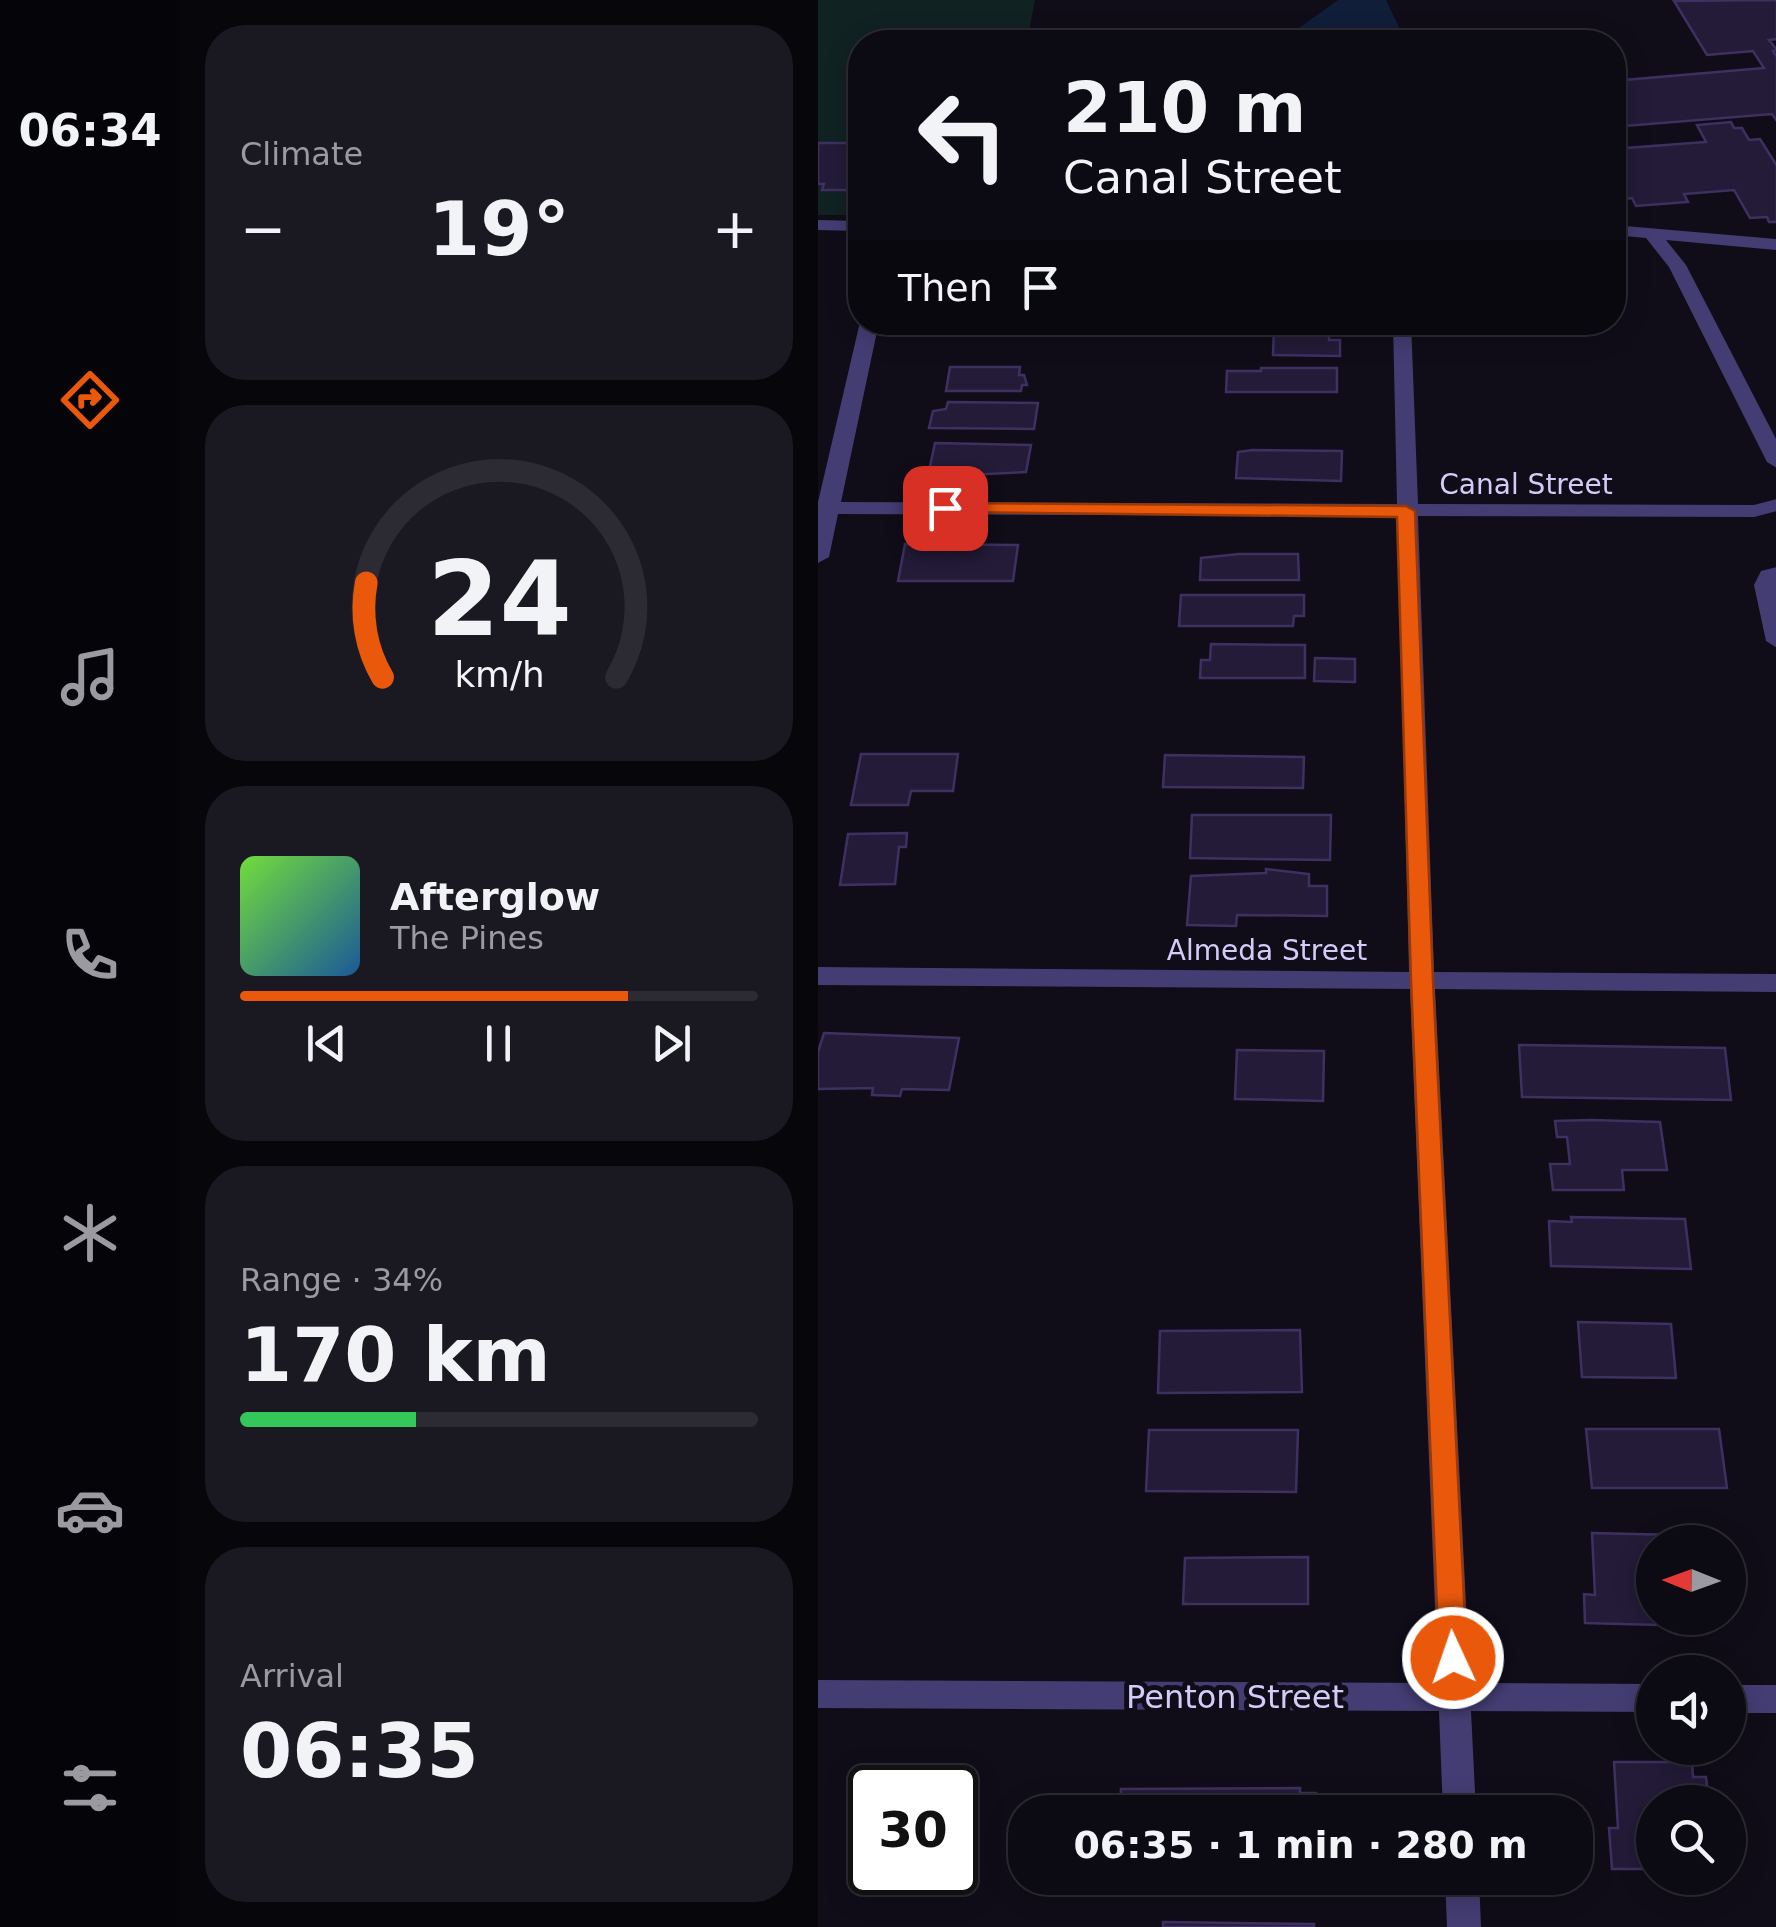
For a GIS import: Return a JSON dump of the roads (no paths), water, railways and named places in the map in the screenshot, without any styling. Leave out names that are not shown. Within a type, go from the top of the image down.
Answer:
[{"type":"street","points":[[818,226],[848,226]]},
{"type":"street","points":[[1626,231],[1776,245]]},
{"type":"street","points":[[1650,232],[1678,266],[1776,462]]},
{"type":"street","points":[[818,557],[824,508],[867,335]]},
{"type":"street","points":[[1402,335],[1422,981],[1459,1795]]},
{"type":"street","name":"Canal Street","points":[[824,508],[1754,512],[1776,505]]},
{"type":"street","points":[[1776,573],[1765,585],[1776,641]]},
{"type":"street","name":"Almeda Street","points":[[818,976],[1776,983]]},
{"type":"street","name":"Penton Street","points":[[818,1694],[1636,1698]]},
{"type":"street","points":[[1746,1699],[1776,1699]]},
{"type":"street","points":[[1463,1895],[1464,1927]]},
{"type":"water","points":[[1338,0],[1386,0],[1400,30],[1294,30]]}]
